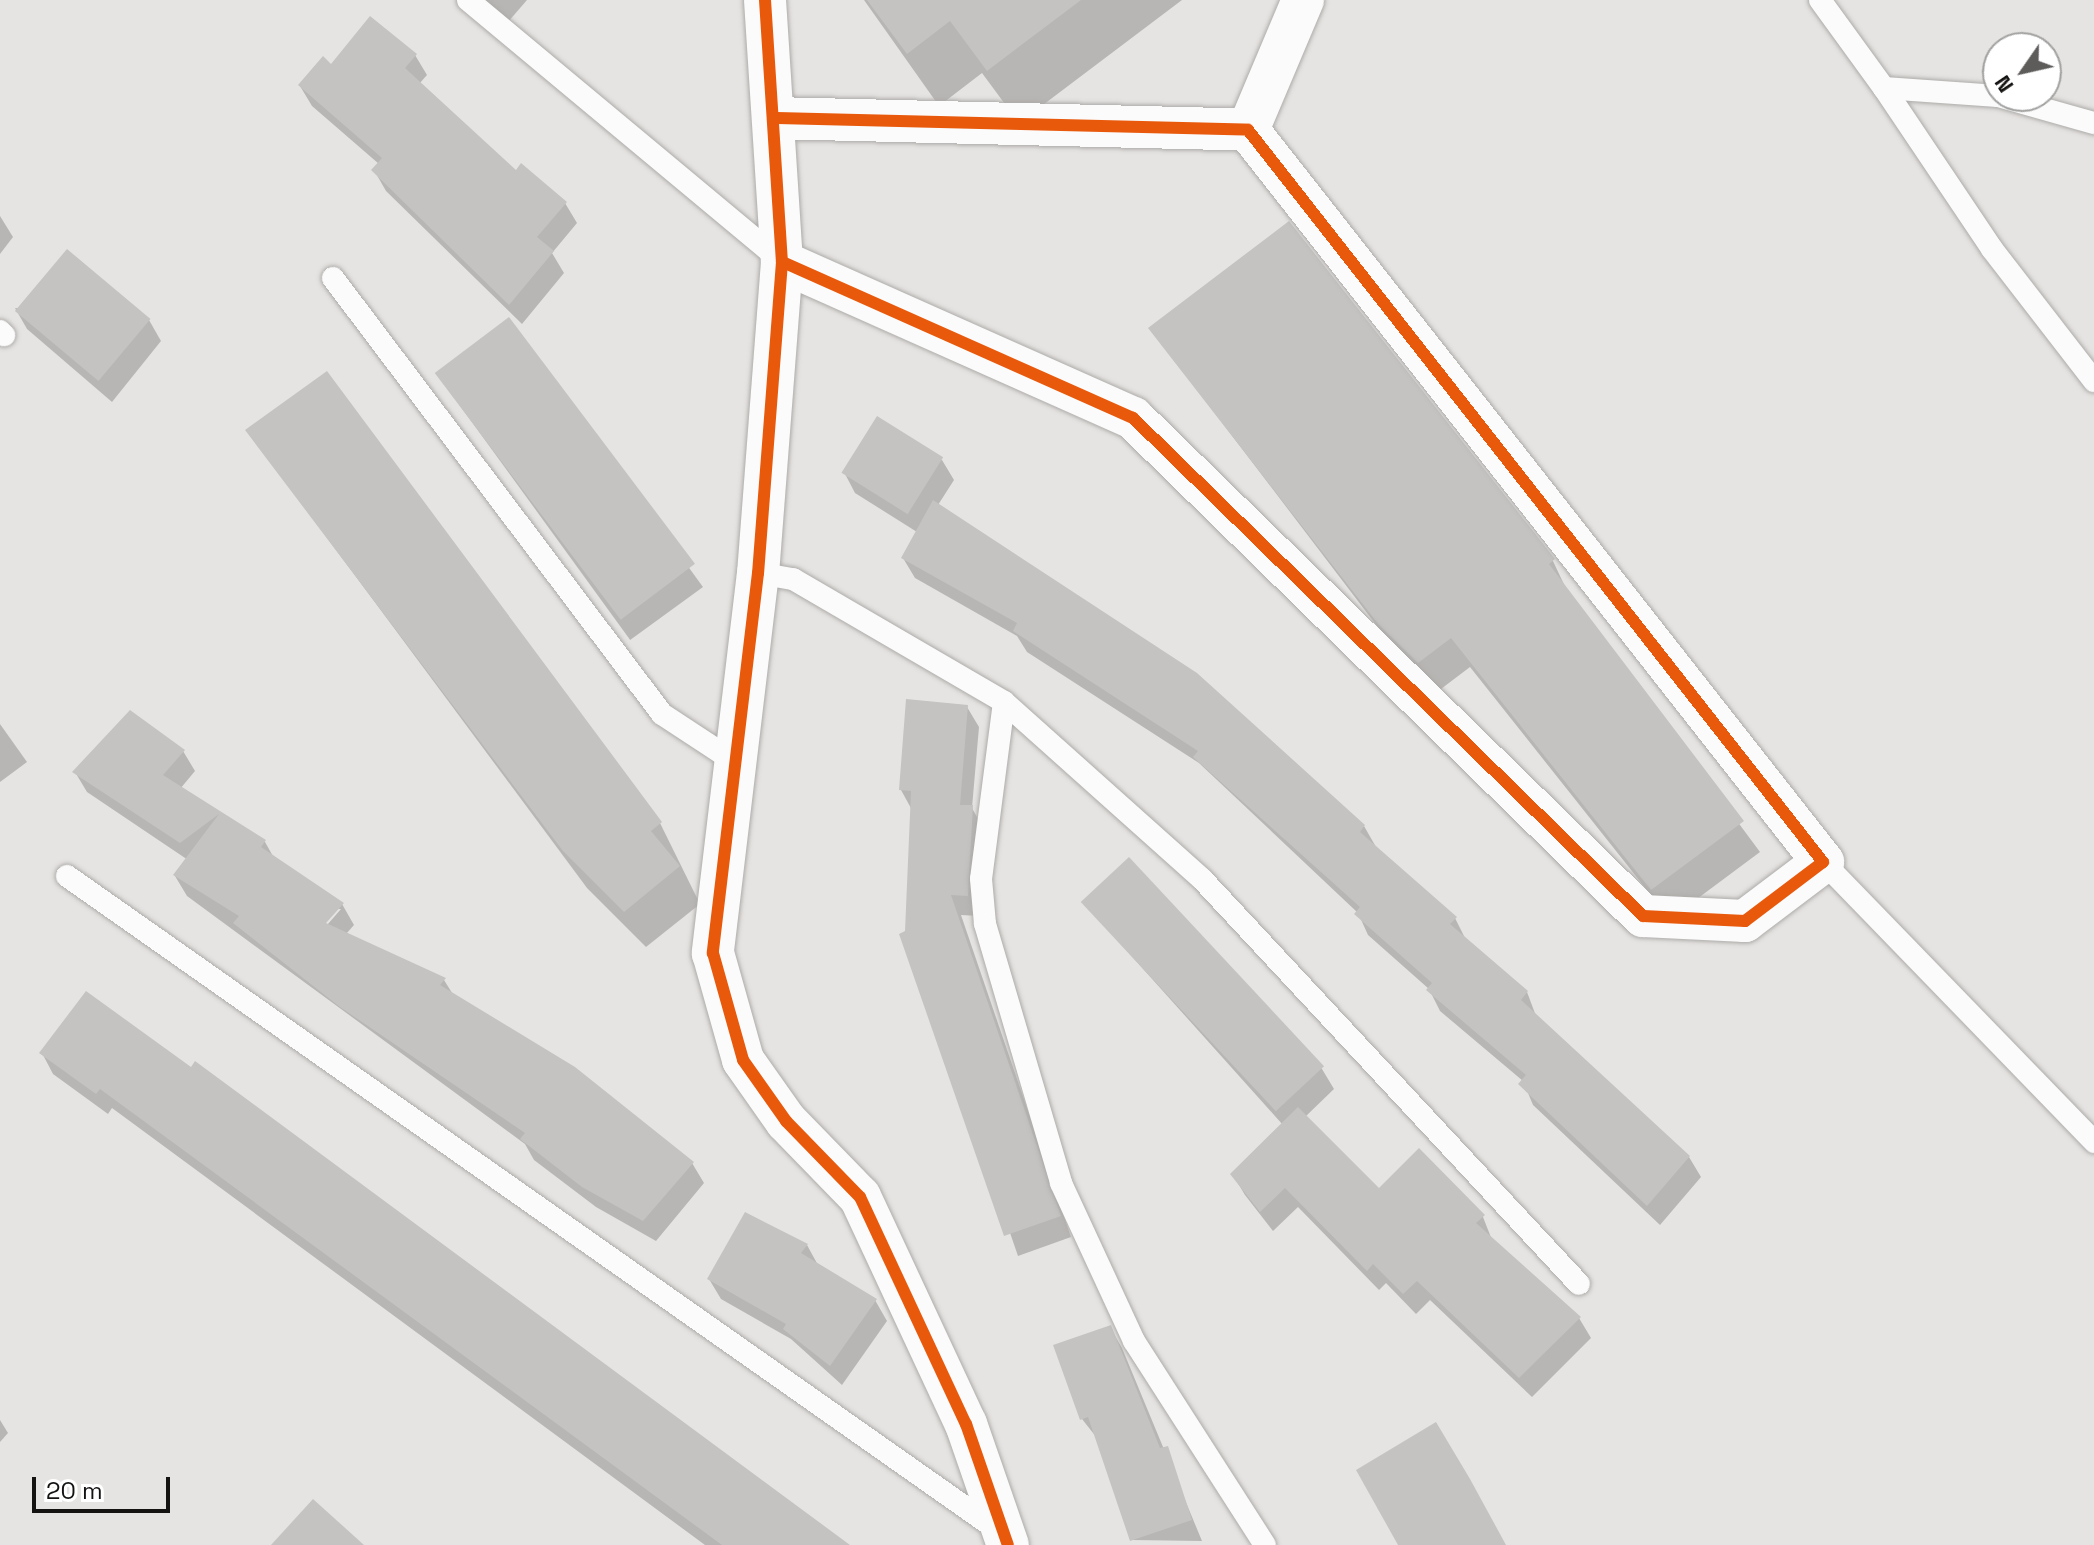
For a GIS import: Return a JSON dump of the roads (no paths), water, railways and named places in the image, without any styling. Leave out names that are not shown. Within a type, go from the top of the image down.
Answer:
[{"type":"street","points":[[765,0],[782,262],[758,573],[738,764],[713,953],[722,1007],[760,1085],[860,1197],[966,1424],[1005,1539]]},
{"type":"street","points":[[1248,130],[1303,0]]},
{"type":"street","points":[[773,118],[1248,130]]},
{"type":"street","points":[[782,262],[1133,418],[1643,916],[1745,921],[1823,862],[1248,130]]},
{"type":"lane","points":[[468,0],[782,262]]},
{"type":"lane","points":[[1820,0],[1884,88],[1992,249],[2094,381]]},
{"type":"lane","points":[[1884,88],[1982,95]]},
{"type":"lane","points":[[2055,112],[2094,123]]},
{"type":"lane","points":[[333,278],[662,714],[738,764]]},
{"type":"lane","points":[[758,573],[793,579],[1004,702],[1202,879],[1579,1284]]},
{"type":"lane","points":[[1004,702],[981,879],[985,924],[1061,1183],[1134,1341],[1265,1545]]},
{"type":"lane","points":[[1823,862],[2094,1142]]},
{"type":"lane","points":[[67,876],[1005,1539]]}]
